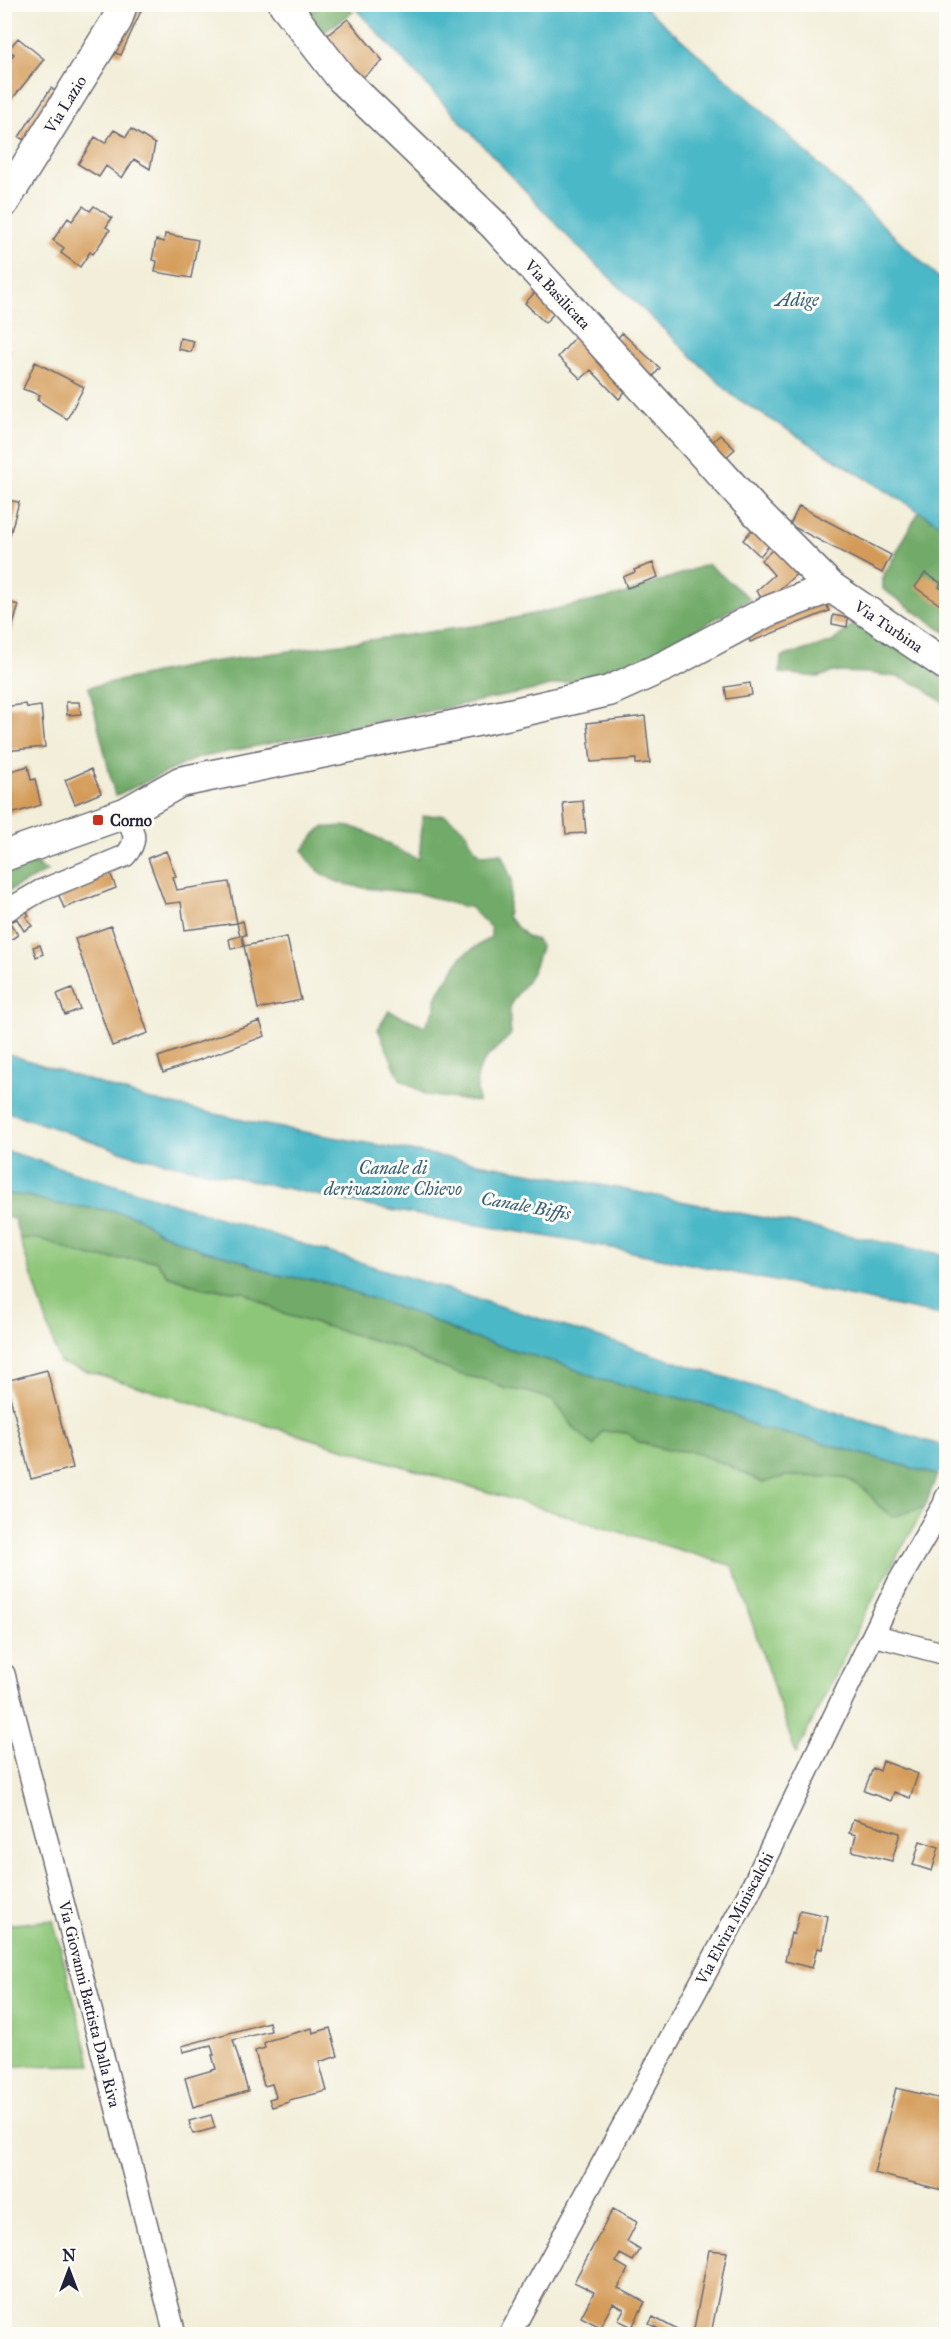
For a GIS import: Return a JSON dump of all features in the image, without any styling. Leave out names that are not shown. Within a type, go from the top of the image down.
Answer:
[{"type":"street","name":"Via Lazio","points":[[4,202],[117,20],[122,4]]},
{"type":"street","name":"Via Basilicata","points":[[284,4],[342,79],[494,225],[757,513],[831,587]]},
{"type":"street","name":"Via Turbina","points":[[831,587],[946,665]]},
{"type":"street","points":[[4,856],[125,813],[180,782],[510,714],[609,691],[667,665],[766,612],[831,587]]},
{"type":"street","points":[[4,912],[40,891],[124,856],[133,847],[135,836],[125,813]]},
{"type":"street","name":"Via Elvira Miniscalchi","points":[[510,2334],[749,1893],[899,1581],[945,1501]]},
{"type":"street","points":[[873,1635],[946,1654]]},
{"type":"street","name":"Via Giovanni Battista Dalla Riva","points":[[4,1674],[175,2334]]},
{"type":"green space","points":[[296,5],[346,5],[353,12],[319,36]]},
{"type":"green space","points":[[922,506],[946,515],[946,633],[883,589],[883,577]]},
{"type":"green space","points":[[708,564],[750,599],[633,666],[530,691],[197,758],[115,796],[89,687],[203,663],[487,624],[621,595]]},
{"type":"green space","points":[[864,616],[946,673],[946,705],[919,685],[898,677],[868,673],[834,672],[818,677],[780,673],[781,657],[832,642]]},
{"type":"green space","points":[[445,815],[465,830],[474,848],[482,855],[501,853],[512,880],[507,917],[527,937],[537,940],[541,947],[533,971],[511,1005],[511,1034],[488,1056],[478,1072],[478,1102],[426,1095],[400,1079],[378,1029],[389,1011],[425,1026],[435,1009],[435,998],[462,956],[491,937],[491,928],[470,907],[451,904],[419,893],[359,887],[333,880],[311,863],[303,850],[322,828],[345,826],[367,832],[419,859],[423,816]]},
{"type":"green space","points":[[23,857],[47,871],[5,893],[4,861]]},
{"type":"green space","points":[[5,1194],[28,1196],[56,1204],[110,1210],[137,1217],[159,1232],[202,1250],[236,1258],[271,1274],[324,1282],[425,1317],[463,1335],[565,1365],[598,1379],[701,1403],[732,1414],[758,1428],[802,1437],[937,1475],[925,1507],[892,1517],[866,1490],[845,1477],[785,1476],[763,1483],[730,1466],[691,1451],[667,1450],[639,1442],[627,1433],[602,1431],[594,1446],[575,1429],[554,1401],[529,1392],[503,1388],[487,1380],[462,1375],[423,1360],[404,1349],[283,1314],[244,1292],[203,1288],[167,1275],[155,1260],[93,1257],[50,1242],[31,1238],[20,1239],[14,1219],[5,1217]]},
{"type":"green space","points":[[34,1237],[91,1257],[155,1260],[167,1275],[203,1288],[244,1292],[283,1314],[404,1349],[423,1360],[462,1375],[487,1380],[503,1388],[529,1392],[554,1401],[575,1429],[593,1445],[602,1431],[627,1433],[639,1442],[667,1450],[691,1451],[730,1466],[763,1483],[785,1476],[845,1477],[866,1490],[892,1517],[925,1507],[870,1604],[796,1754],[733,1566],[60,1363],[20,1239]]},
{"type":"green space","points":[[53,1920],[91,2065],[5,2066],[5,1925]]},
{"type":"water","name":"Adige","points":[[352,5],[642,5],[756,105],[946,285],[946,528],[733,396],[574,243]]},
{"type":"water","name":"Canale di derivazione Chievo","points":[[5,1053],[147,1099],[260,1124],[617,1188],[946,1255],[946,1316],[602,1246],[373,1207],[132,1155],[5,1111]]},
{"type":"water","points":[[4,1150],[946,1447],[937,1475],[802,1437],[758,1428],[732,1414],[701,1403],[598,1379],[565,1365],[463,1335],[425,1317],[324,1282],[271,1274],[236,1258],[202,1250],[159,1232],[137,1217],[110,1210],[56,1204],[28,1196],[5,1194]]},
{"type":"building","points":[[125,5],[141,11],[121,55],[102,48]]},
{"type":"building","points":[[348,19],[383,61],[354,84],[321,40]]},
{"type":"building","points":[[18,38],[44,59],[5,108],[5,66],[14,54],[8,50]]},
{"type":"building","points":[[51,88],[63,96],[33,146],[19,137]]},
{"type":"building","points":[[131,129],[155,144],[150,169],[134,159],[122,178],[106,166],[99,177],[78,164],[95,137],[105,143],[114,130],[126,137]]},
{"type":"building","points":[[83,206],[90,211],[94,206],[112,218],[106,227],[110,230],[93,254],[90,252],[80,267],[61,253],[64,248],[53,240],[68,218],[72,221]]},
{"type":"building","points":[[165,234],[198,240],[191,278],[155,272],[157,261],[152,260],[156,240],[164,242]]},
{"type":"building","points":[[540,287],[560,307],[545,323],[525,303]]},
{"type":"building","points":[[579,333],[631,384],[619,399],[591,370],[581,379],[558,357]]},
{"type":"building","points":[[622,333],[660,368],[648,383],[611,346]]},
{"type":"building","points":[[180,338],[194,341],[191,352],[178,349]]},
{"type":"building","points":[[4,350],[11,352],[5,368],[4,368]]},
{"type":"building","points":[[35,362],[84,387],[67,419],[37,400],[40,395],[23,389]]},
{"type":"building","points":[[720,435],[735,449],[723,460],[709,445]]},
{"type":"building","points":[[4,500],[19,502],[5,553],[4,553]]},
{"type":"building","points":[[799,506],[891,555],[882,573],[790,525]]},
{"type":"building","points":[[757,524],[774,540],[760,556],[743,540]]},
{"type":"building","points":[[778,545],[800,571],[765,602],[756,591],[774,575],[761,560]]},
{"type":"building","points":[[653,563],[658,577],[627,588],[623,577]]},
{"type":"building","points":[[925,573],[941,583],[939,587],[946,592],[946,609],[915,587]]},
{"type":"building","points":[[824,598],[829,611],[750,642],[745,627]]},
{"type":"building","points":[[4,601],[19,605],[8,641],[4,640]]},
{"type":"building","points":[[833,615],[848,618],[847,627],[832,624]]},
{"type":"building","points":[[750,683],[752,695],[727,699],[725,687]]},
{"type":"building","points":[[66,702],[79,702],[81,714],[67,715]]},
{"type":"building","points":[[26,704],[27,708],[41,706],[45,747],[5,751],[4,707]]},
{"type":"building","points":[[645,716],[650,763],[636,764],[636,759],[591,762],[587,723]]},
{"type":"building","points":[[28,766],[31,780],[35,779],[41,805],[4,816],[4,773]]},
{"type":"building","points":[[91,769],[101,793],[75,804],[65,780]]},
{"type":"building","points":[[583,801],[586,833],[566,834],[563,803]]},
{"type":"building","points":[[166,851],[176,876],[173,877],[177,890],[229,882],[237,923],[185,930],[181,902],[165,904],[148,858]]},
{"type":"building","points":[[110,872],[116,888],[64,908],[57,891]]},
{"type":"building","points":[[22,905],[29,915],[26,917],[32,926],[24,931],[17,919],[13,921],[8,915]]},
{"type":"building","points":[[6,917],[18,935],[4,944],[4,918]]},
{"type":"building","points":[[243,921],[246,935],[242,936],[244,946],[231,949],[229,939],[240,936],[237,923]]},
{"type":"building","points":[[111,926],[148,1033],[112,1046],[75,939]]},
{"type":"building","points":[[287,937],[301,1000],[258,1009],[244,946]]},
{"type":"building","points":[[40,945],[43,954],[36,957],[33,947]]},
{"type":"building","points":[[72,988],[80,1009],[65,1015],[57,994]]},
{"type":"building","points":[[260,1021],[265,1036],[163,1073],[158,1057]]},
{"type":"building","points":[[47,1370],[73,1468],[31,1479],[6,1381]]},
{"type":"building","points":[[883,1761],[918,1774],[910,1798],[894,1792],[891,1801],[864,1791],[873,1768],[880,1771]]},
{"type":"building","points":[[853,1819],[900,1833],[892,1861],[852,1851],[856,1835],[849,1833]]},
{"type":"building","points":[[920,1841],[939,1847],[932,1871],[913,1865]]},
{"type":"building","points":[[800,1910],[828,1916],[822,1949],[817,1948],[812,1968],[785,1961],[791,1933],[794,1934]]},
{"type":"building","points":[[269,2022],[271,2031],[233,2040],[248,2091],[193,2107],[185,2078],[216,2069],[212,2055],[214,2055],[211,2045],[183,2052],[182,2046]]},
{"type":"building","points":[[312,2028],[313,2033],[330,2028],[338,2056],[319,2062],[327,2091],[289,2100],[289,2102],[272,2107],[269,2099],[276,2097],[272,2084],[264,2086],[255,2051],[265,2048],[264,2043],[270,2040]]},
{"type":"building","points":[[896,2088],[946,2100],[946,2191],[874,2173]]},
{"type":"building","points":[[211,2115],[215,2128],[193,2134],[189,2121]]},
{"type":"building","points":[[613,2209],[637,2222],[627,2242],[640,2250],[633,2261],[620,2254],[616,2262],[628,2269],[618,2288],[645,2302],[632,2327],[618,2320],[624,2309],[613,2303],[600,2327],[581,2317],[594,2292],[574,2282]]},
{"type":"building","points":[[709,2250],[727,2252],[711,2334],[693,2334]]},
{"type":"building","points":[[653,2317],[685,2334],[669,2334],[649,2324]]},
{"type":"waterway","points":[[915,1455],[946,1465]]},
{"type":"place","name":"Corno","points":[[98,820]]},
{"type":"water label","name":"Canale Biffis","points":[[526,1206]]}]
